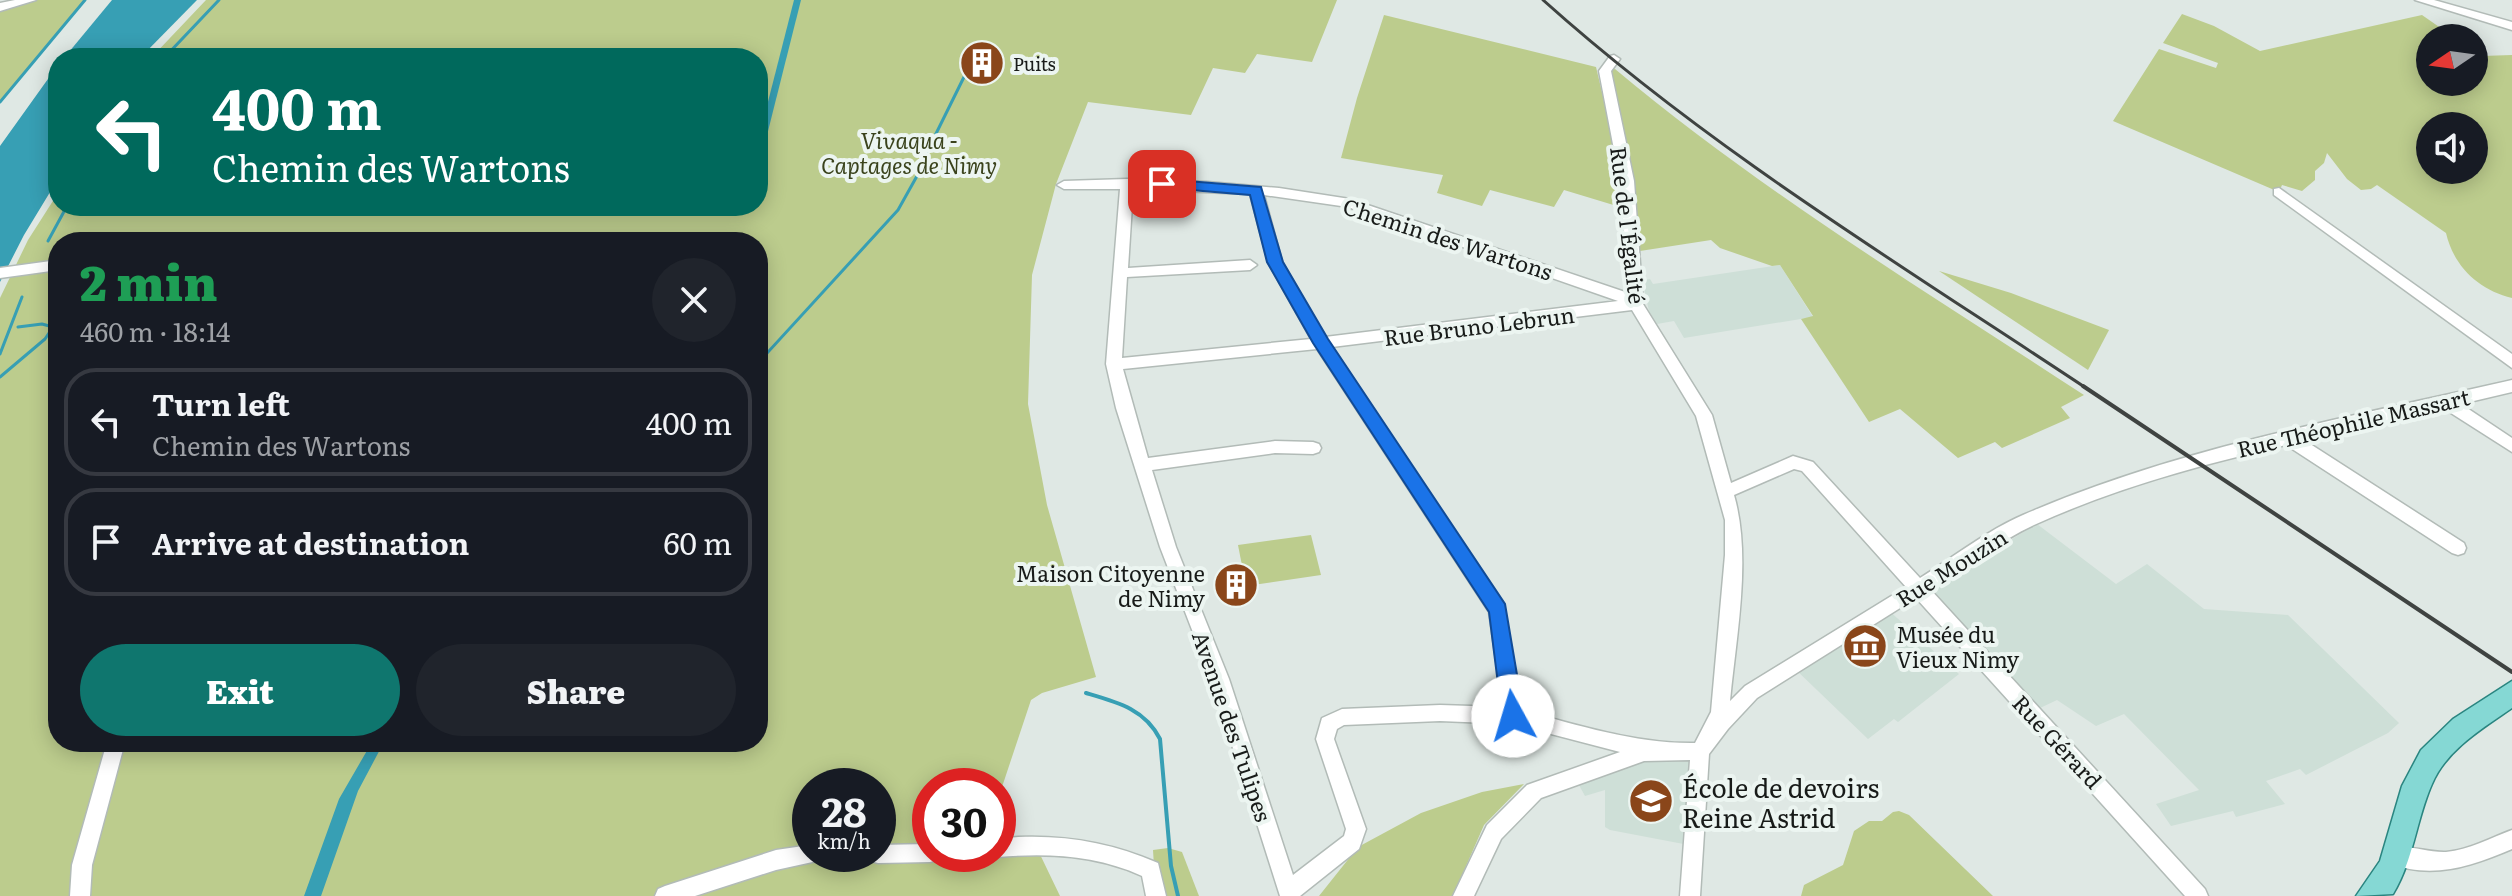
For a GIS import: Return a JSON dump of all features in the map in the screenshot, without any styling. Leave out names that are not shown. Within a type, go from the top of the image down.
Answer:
[{"type":"main road","points":[[2371,896],[2381,887],[2396,856],[2414,789],[2433,755],[2512,693]]},
{"type":"street","points":[[0,7],[30,0]]},
{"type":"street","points":[[2421,0],[2512,26]]},
{"type":"street","name":"Rue de l'Égalité","points":[[1614,59],[1605,71],[1627,181],[1636,304],[1704,415],[1728,491],[1733,520],[1734,555],[1720,713],[1700,751]]},
{"type":"street","name":"Chemin des Wartons","points":[[1064,185],[1127,183],[1256,191],[1350,203],[1617,294],[1636,304]]},
{"type":"street","name":"Avenue des Tulipes","points":[[1127,183],[1114,364],[1168,547],[1235,722],[1289,894]]},
{"type":"street","points":[[1256,191],[1275,262],[1321,343],[1498,610],[1513,716]]},
{"type":"street","points":[[2279,192],[2512,362]]},
{"type":"street","points":[[1120,273],[1250,265]]},
{"type":"street","points":[[0,273],[48,266]]},
{"type":"street","name":"Rue Bruno Lebrun","points":[[1114,364],[1321,343],[1636,304]]},
{"type":"street","name":"Rue Théophile Massart","points":[[2194,460],[2512,386]]},
{"type":"street","points":[[2445,401],[2512,446]]},
{"type":"street","points":[[2286,437],[2458,548]]},
{"type":"street","points":[[1142,465],[1275,447],[1313,448]]},
{"type":"street","name":"Rue Mouzin","points":[[1700,751],[1721,723],[1751,692],[2026,521],[2194,460]]},
{"type":"street","name":"Rue Gérard","points":[[1728,491],[1793,462],[1803,463],[2198,896]]},
{"type":"street","points":[[1289,894],[1352,842],[1356,829],[1324,731],[1329,724],[1349,716],[1440,713],[1513,716],[1611,742],[1668,751]]},
{"type":"street","points":[[1463,896],[1494,832],[1534,791],[1627,757],[1668,751],[1700,751],[1690,896]]},
{"type":"street","points":[[80,896],[82,865],[113,752]]},
{"type":"street","points":[[2396,856],[2418,862],[2459,862],[2512,839]]},
{"type":"street","points":[[1016,846],[1035,844],[1106,852],[1151,870],[1156,896]]},
{"type":"street","points":[[665,896],[792,857]]},
{"type":"shaded area","points":[[1780,265],[1813,317],[1684,338],[1674,321],[1657,324],[1649,311],[1642,280],[1650,279],[1653,284]]},
{"type":"shaded area","points":[[2037,524],[2116,584],[2147,564],[2204,609],[2288,615],[2399,723],[2388,733],[2306,775],[2300,769],[2266,781],[2285,804],[2236,817],[2233,811],[2171,826],[2156,804],[2199,790],[2124,714],[2096,726],[2057,700],[2038,709],[1928,590]]},
{"type":"shaded area","points":[[1886,608],[1959,674],[1898,722],[1894,719],[1868,739],[1792,666]]},
{"type":"shaded area","name":"École de devoirs Reine Astrid","points":[[1700,751],[1694,846],[1610,830],[1605,827],[1605,790],[1585,796],[1574,776],[1627,757]]},
{"type":"green space","points":[[30,0],[85,0],[0,102],[0,7]]},
{"type":"green space","name":"Vivaqua - Captages de Nimy","points":[[206,0],[1337,0],[1312,62],[1257,54],[1245,73],[1213,68],[1191,115],[1088,102],[1056,184],[1032,275],[1028,404],[1047,505],[1096,677],[1042,693],[1031,700],[1008,768],[912,768],[912,872],[1016,872],[1016,849],[1035,844],[1060,896],[0,896],[0,298],[28,240],[48,209],[48,216],[768,216],[768,48],[160,48]]},
{"type":"green space","points":[[2182,14],[2214,26],[2260,51],[2422,15],[2435,24],[2416,24],[2416,96],[2488,96],[2488,56],[2512,55],[2512,298],[2489,289],[2470,275],[2455,256],[2446,233],[2377,185],[2361,190],[2347,179],[2327,153],[2324,163],[2315,171],[2315,180],[2302,191],[2282,185],[2279,192],[2113,121],[2159,49],[2216,68],[2218,63],[2163,43]]},
{"type":"green space","points":[[1384,15],[1596,67],[1630,210],[1564,190],[1554,207],[1490,190],[1482,206],[1437,193],[1443,175],[1341,158]]},
{"type":"green space","points":[[1615,69],[1786,198],[2084,395],[2061,407],[2070,418],[2002,448],[1995,442],[1958,458],[1900,409],[1869,422],[1801,319],[1813,316],[1780,265],[1772,266],[1720,248],[1711,240],[1640,251],[1635,184],[1611,70]]},
{"type":"green space","points":[[1939,271],[2011,293],[2109,330],[2088,370]]},
{"type":"green space","points":[[1311,535],[1321,575],[1246,586],[1238,545]]},
{"type":"green space","points":[[1524,784],[1484,825],[1453,896],[1319,896],[1358,847],[1421,813],[1482,792]]},
{"type":"green space","points":[[1899,811],[1909,815],[1993,896],[1801,896],[1804,885],[1843,865],[1854,831],[1869,821],[1882,821]]},
{"type":"green space","points":[[1168,848],[1182,852],[1199,896],[1156,896],[1153,850]]},
{"type":"water","points":[[112,0],[197,0],[150,48],[72,48]]},
{"type":"water","points":[[794,0],[801,0],[768,131],[768,102]]},
{"type":"water","points":[[48,79],[48,195],[0,282],[0,146]]},
{"type":"water","points":[[366,752],[379,752],[358,791],[321,896],[304,896],[339,799]]},
{"type":"waterway","points":[[0,102],[85,0]]},
{"type":"waterway","points":[[173,48],[219,0]]},
{"type":"waterway","points":[[920,166],[965,75],[972,68]]},
{"type":"waterway","points":[[768,352],[898,210],[917,176]]},
{"type":"waterway","points":[[53,232],[62,216]]},
{"type":"waterway","points":[[0,354],[22,297]]},
{"type":"waterway","points":[[18,327],[48,326]]},
{"type":"waterway","points":[[0,377],[48,334]]},
{"type":"waterway","points":[[1086,693],[1129,708],[1146,720],[1160,739],[1171,866],[1178,896]]},
{"type":"railway","points":[[1543,0],[1606,54],[1739,156],[2086,388]]},
{"type":"railway","points":[[2086,388],[2512,672]]},
{"type":"place","name":"Puits","points":[[982,63]]},
{"type":"place","name":"Maison Citoyenne de Nimy","points":[[1236,585]]},
{"type":"place","name":"Musée du Vieux Nimy","points":[[1865,646]]},
{"type":"place","name":"École de devoirs Reine Astrid","points":[[1651,801]]},
{"type":"route","points":[[1162,184],[1256,191],[1275,262],[1321,343],[1498,610],[1503,624],[1513,716]]}]
